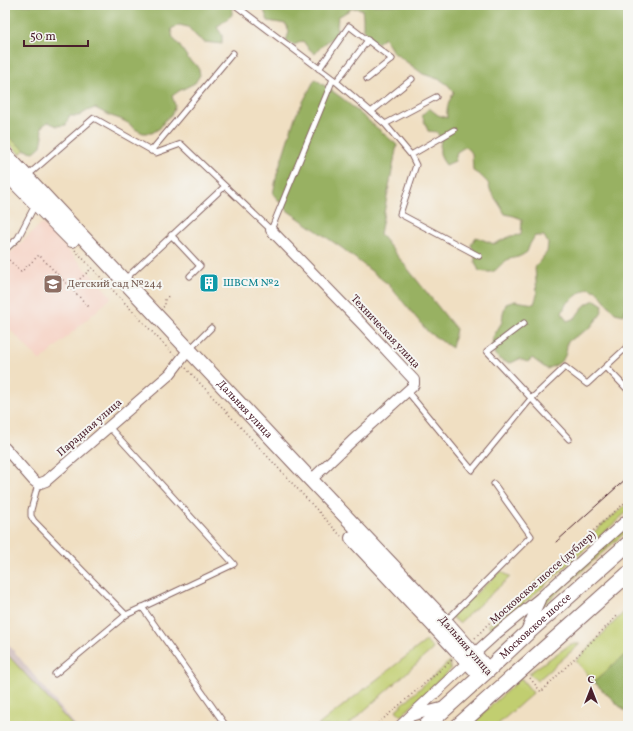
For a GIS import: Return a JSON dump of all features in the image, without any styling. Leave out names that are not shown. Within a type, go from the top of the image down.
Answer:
[{"type":"main road","name":"Дальняя улица","points":[[5,154],[123,280],[183,356],[310,480],[443,619],[467,654]]},
{"type":"main road","name":"Дальняя улица","points":[[5,172],[96,264],[499,688]]},
{"type":"main road","name":"Московское шоссе","points":[[426,726],[524,636],[628,544]]},
{"type":"main road","name":"Московское шоссе","points":[[458,726],[628,574]]},
{"type":"street","name":"Техническая улица","points":[[271,230],[414,380],[414,384],[407,391]]},
{"type":"street","name":"Парадная улица","points":[[38,484],[51,477],[170,374],[183,356]]},
{"type":"street","points":[[310,480],[407,391]]},
{"type":"street","points":[[5,448],[38,484]]},
{"type":"street","name":"Московское шоссе (дублер)","points":[[400,726],[412,715],[467,654],[496,634],[540,598],[628,519]]},
{"type":"street","points":[[524,636],[540,598]]},
{"type":"street","points":[[412,715],[448,706]]},
{"type":"lane","points":[[235,5],[319,69],[386,124],[411,155],[416,165],[400,214],[479,256]]},
{"type":"lane","points":[[319,69],[349,26],[392,58],[367,79]]},
{"type":"lane","points":[[26,177],[94,118],[156,153],[181,144],[271,230],[334,81],[368,40]]},
{"type":"lane","points":[[151,151],[233,53]]},
{"type":"lane","points":[[371,112],[412,79]]},
{"type":"lane","points":[[386,124],[436,97]]},
{"type":"lane","points":[[411,155],[454,130]]},
{"type":"lane","points":[[123,280],[225,186]]},
{"type":"lane","points":[[5,250],[18,238],[37,204]]},
{"type":"lane","points":[[171,236],[200,266],[190,276]]},
{"type":"lane","points":[[524,323],[487,351],[569,439]]},
{"type":"lane","points":[[183,356],[211,328]]},
{"type":"lane","points":[[407,391],[472,470],[531,399],[565,367],[587,384],[628,346]]},
{"type":"lane","points":[[606,367],[628,390]]},
{"type":"lane","points":[[55,674],[126,615],[234,564],[109,427]]},
{"type":"lane","points":[[38,484],[31,510],[31,516],[34,521],[126,615]]},
{"type":"lane","points":[[443,619],[451,616],[531,536],[494,484]]},
{"type":"lane","points":[[142,607],[226,726]]},
{"type":"path","points":[[71,246],[183,356],[341,537]]},
{"type":"path","points":[[9,260],[21,272],[39,255],[90,308]]},
{"type":"path","points":[[70,288],[92,268]]},
{"type":"path","points":[[165,300],[170,294]]},
{"type":"path","points":[[375,726],[467,654],[488,625],[628,500]]},
{"type":"path","points":[[528,677],[541,692],[618,616]]},
{"type":"shaded area","name":"Детский сад №244","points":[[42,223],[112,297],[40,361],[5,324],[5,258]]},
{"type":"shaded area","points":[[5,640],[60,707],[76,726],[5,726]]},
{"type":"green space","points":[[5,5],[231,5],[232,15],[217,27],[222,35],[222,44],[204,42],[188,27],[179,25],[171,29],[173,38],[190,61],[198,66],[200,75],[195,83],[172,96],[175,105],[172,114],[165,120],[160,128],[152,133],[143,133],[128,123],[95,108],[79,116],[69,116],[66,125],[57,126],[48,122],[41,127],[43,136],[41,146],[34,152],[25,150],[5,133]]},
{"type":"green space","points":[[262,5],[628,5],[628,287],[626,290],[624,315],[615,313],[598,292],[589,288],[581,292],[566,304],[562,313],[567,321],[575,318],[588,303],[595,300],[603,305],[601,314],[590,328],[567,342],[566,353],[563,360],[547,369],[532,358],[528,362],[519,359],[511,363],[502,361],[495,355],[492,346],[493,337],[502,322],[506,304],[515,301],[534,304],[537,295],[535,267],[547,252],[548,243],[544,236],[535,236],[527,252],[524,254],[509,259],[494,271],[479,271],[475,262],[475,253],[471,245],[476,237],[494,244],[511,236],[521,235],[522,219],[505,214],[491,192],[488,183],[473,171],[472,153],[465,147],[457,152],[455,161],[446,165],[442,159],[440,151],[441,140],[437,132],[428,131],[422,115],[429,108],[438,115],[447,118],[448,104],[454,92],[441,80],[423,74],[393,52],[384,37],[378,43],[369,40],[363,27],[362,9],[353,8],[338,17],[336,36],[324,44],[315,54],[303,41],[294,45],[286,41],[289,32],[286,24],[268,21]]},
{"type":"green space","points":[[315,79],[342,98],[397,145],[380,234],[456,329],[452,348],[428,332],[389,285],[342,248],[288,211],[273,194],[277,174],[295,117]]},
{"type":"green space","points":[[5,103],[36,140],[20,154],[5,139]]},
{"type":"green space","points":[[628,503],[628,511],[493,631],[488,625]]},
{"type":"green space","points":[[628,524],[628,530],[540,608],[544,599]]},
{"type":"green space","points":[[501,571],[510,577],[459,623],[451,616]]},
{"type":"green space","points":[[628,608],[628,714],[594,682],[576,661]]},
{"type":"green space","points":[[426,641],[433,649],[347,726],[317,726]]},
{"type":"green space","points":[[571,644],[580,644],[537,681],[529,673]]},
{"type":"green space","points":[[5,652],[73,726],[5,726]]},
{"type":"green space","points":[[628,652],[628,714],[594,682]]},
{"type":"green space","points":[[450,661],[450,670],[401,716],[396,710]]},
{"type":"green space","points":[[521,678],[533,693],[496,726],[469,726]]},
{"type":"tram line","points":[[556,542],[628,477]]},
{"type":"place","name":"ШВСМ №2","points":[[209,283]]},
{"type":"place","name":"Детский сад №244","points":[[53,284]]}]
